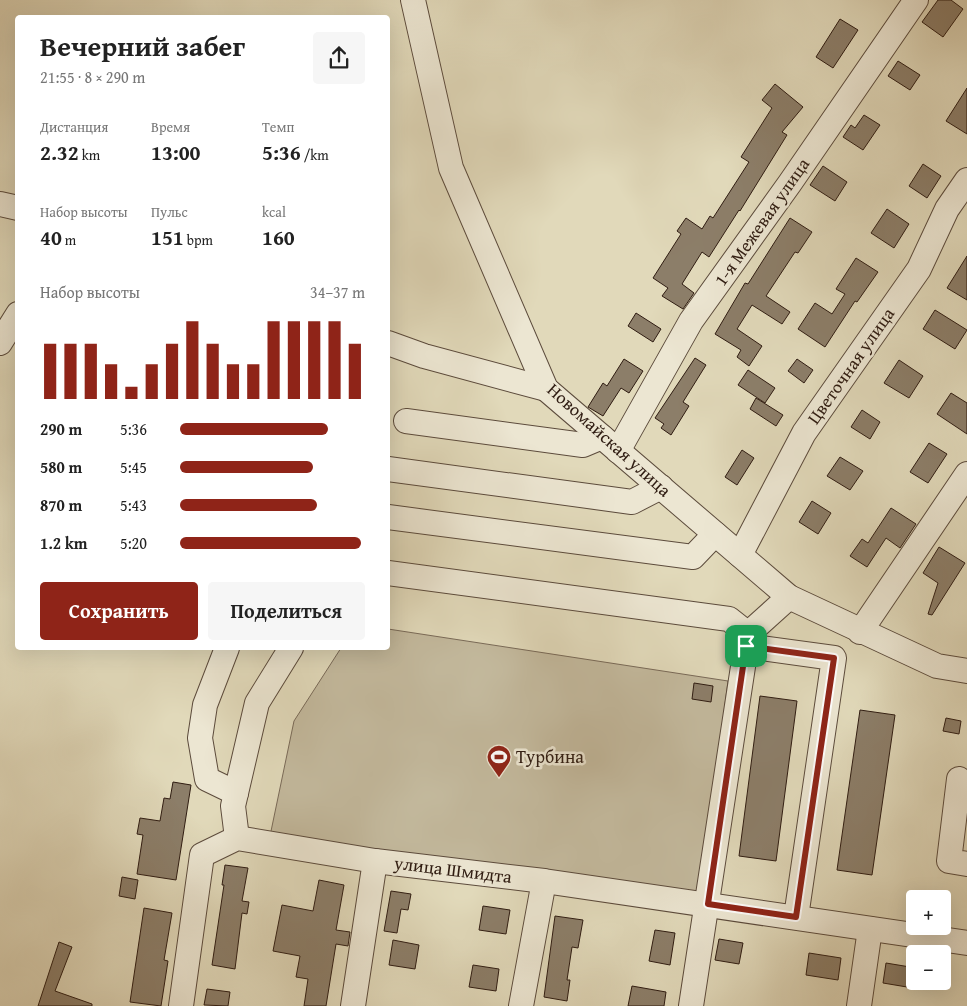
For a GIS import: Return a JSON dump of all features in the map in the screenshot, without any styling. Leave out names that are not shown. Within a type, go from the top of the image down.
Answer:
[{"type":"street","name":"Новомайская улица","points":[[413,0],[451,168],[546,389],[789,597],[860,632],[937,666],[967,671]]},
{"type":"street","name":"1-я Межевая улица","points":[[610,444],[691,321],[790,183],[916,0]]},
{"type":"street","name":"Цветочная улица","points":[[740,555],[804,433],[918,269],[947,209],[967,180]]},
{"type":"street","points":[[0,204],[15,207]]},
{"type":"street","points":[[0,343],[15,319]]},
{"type":"street","points":[[390,344],[424,356],[546,389]]},
{"type":"street","points":[[406,422],[583,445],[610,444]]},
{"type":"street","points":[[390,469],[632,502],[661,487]]},
{"type":"street","points":[[860,632],[967,474]]},
{"type":"street","points":[[390,517],[693,556],[716,534]]},
{"type":"street","points":[[390,573],[729,618],[747,640],[834,658],[796,917]]},
{"type":"street","points":[[691,1006],[747,640],[789,597]]},
{"type":"street","points":[[226,650],[205,705],[200,738],[207,780],[236,792]]},
{"type":"street","points":[[181,1006],[202,855],[237,838],[233,806],[257,703],[290,650]]},
{"type":"street","points":[[959,779],[949,861],[967,864]]},
{"type":"street","name":"улица Шмидта","points":[[237,838],[375,861],[544,881],[967,943]]},
{"type":"street","points":[[353,1006],[375,861]]},
{"type":"street","points":[[521,1006],[544,881]]},
{"type":"street","points":[[859,1006],[870,929]]},
{"type":"shaded area","name":"Турбина","points":[[390,629],[728,681],[700,899],[270,836],[294,721],[340,650],[390,650]]},
{"type":"building","points":[[938,0],[951,0],[963,9],[943,37],[922,22]]},
{"type":"building","points":[[840,19],[858,30],[833,68],[816,57]]},
{"type":"building","points":[[898,61],[920,75],[910,90],[888,76]]},
{"type":"building","points":[[775,84],[803,107],[782,132],[787,135],[709,257],[702,252],[682,284],[694,293],[683,309],[662,296],[668,288],[653,278],[681,234],[677,231],[686,218],[702,229],[710,216],[713,218],[749,162],[741,157],[772,108],[762,100]]},
{"type":"building","points":[[967,88],[967,134],[946,121]]},
{"type":"building","points":[[864,115],[880,125],[863,150],[843,137],[851,125],[855,128]]},
{"type":"building","points":[[923,164],[941,176],[927,198],[909,186]]},
{"type":"building","points":[[823,166],[847,182],[835,201],[810,185]]},
{"type":"building","points":[[887,209],[909,224],[894,248],[871,233]]},
{"type":"building","points":[[790,218],[812,232],[798,253],[795,252],[766,296],[790,312],[782,324],[752,305],[737,329],[762,346],[749,366],[737,357],[741,350],[715,334],[745,283],[748,284]]},
{"type":"building","points":[[967,256],[967,300],[947,288]]},
{"type":"building","points":[[856,258],[878,272],[857,302],[855,301],[825,347],[798,329],[815,303],[832,314],[845,294],[836,289]]},
{"type":"building","points":[[935,310],[967,330],[955,349],[923,329]]},
{"type":"building","points":[[636,313],[661,329],[653,342],[628,326]]},
{"type":"building","points":[[695,358],[706,365],[683,402],[689,406],[671,435],[661,428],[664,424],[655,418]]},
{"type":"building","points":[[624,359],[643,371],[629,393],[621,388],[603,416],[588,407],[603,383],[607,386]]},
{"type":"building","points":[[797,359],[813,370],[804,383],[788,371]]},
{"type":"building","points":[[899,360],[923,376],[909,398],[884,383]]},
{"type":"building","points":[[748,370],[775,388],[765,403],[738,385]]},
{"type":"building","points":[[951,393],[967,403],[967,434],[937,414]]},
{"type":"building","points":[[756,398],[783,415],[776,426],[750,409]]},
{"type":"building","points":[[862,410],[880,422],[870,439],[851,427]]},
{"type":"building","points":[[929,443],[947,454],[928,483],[910,472]]},
{"type":"building","points":[[742,450],[754,458],[737,485],[725,477]]},
{"type":"building","points":[[840,457],[863,471],[850,490],[827,476]]},
{"type":"building","points":[[812,501],[831,513],[818,534],[799,522]]},
{"type":"building","points":[[891,508],[916,524],[900,548],[886,538],[867,567],[850,556],[862,539],[868,543]]},
{"type":"building","points":[[939,547],[965,563],[932,615],[928,614],[938,583],[923,573]]},
{"type":"building","points":[[694,683],[713,686],[711,702],[692,699]]},
{"type":"building","points":[[760,696],[797,701],[776,861],[739,856]]},
{"type":"building","points":[[860,710],[895,715],[872,875],[837,870]]},
{"type":"building","points":[[946,718],[961,721],[959,734],[943,731]]},
{"type":"building","points":[[173,782],[191,785],[176,880],[137,874],[143,835],[137,834],[140,818],[160,821],[164,798],[170,799]]},
{"type":"building","points":[[225,865],[248,868],[242,901],[249,902],[247,914],[242,913],[235,969],[212,965],[224,885],[222,885]]},
{"type":"building","points":[[122,877],[138,880],[135,899],[119,896]]},
{"type":"building","points":[[319,880],[344,885],[336,930],[350,932],[348,946],[336,944],[326,1006],[304,1006],[308,979],[296,977],[300,956],[273,951],[282,905],[313,911]]},
{"type":"building","points":[[391,891],[411,894],[408,910],[401,909],[397,933],[384,931]]},
{"type":"building","points":[[483,906],[510,910],[506,934],[479,930]]},
{"type":"building","points":[[144,908],[172,913],[164,960],[168,961],[161,1006],[130,1002]]},
{"type":"building","points":[[555,916],[583,920],[578,948],[572,947],[567,980],[570,980],[567,1001],[544,997]]},
{"type":"building","points":[[655,930],[675,933],[670,965],[649,961]]},
{"type":"building","points":[[719,939],[743,943],[739,964],[715,960]]},
{"type":"building","points":[[393,940],[419,945],[415,969],[389,965]]},
{"type":"building","points":[[59,942],[72,947],[55,991],[92,1004],[92,1006],[38,1006]]},
{"type":"building","points":[[809,953],[841,958],[838,980],[806,975]]},
{"type":"building","points":[[886,963],[906,966],[906,987],[883,983]]},
{"type":"building","points":[[473,965],[499,969],[496,991],[469,987]]},
{"type":"building","points":[[632,986],[666,992],[664,1006],[628,1006]]},
{"type":"building","points":[[207,989],[230,992],[228,1006],[204,1005]]},
{"type":"place","name":"Турбина","points":[[499,778]]},
{"type":"route","points":[[746,646],[834,658],[796,917],[708,904],[746,646]]}]
